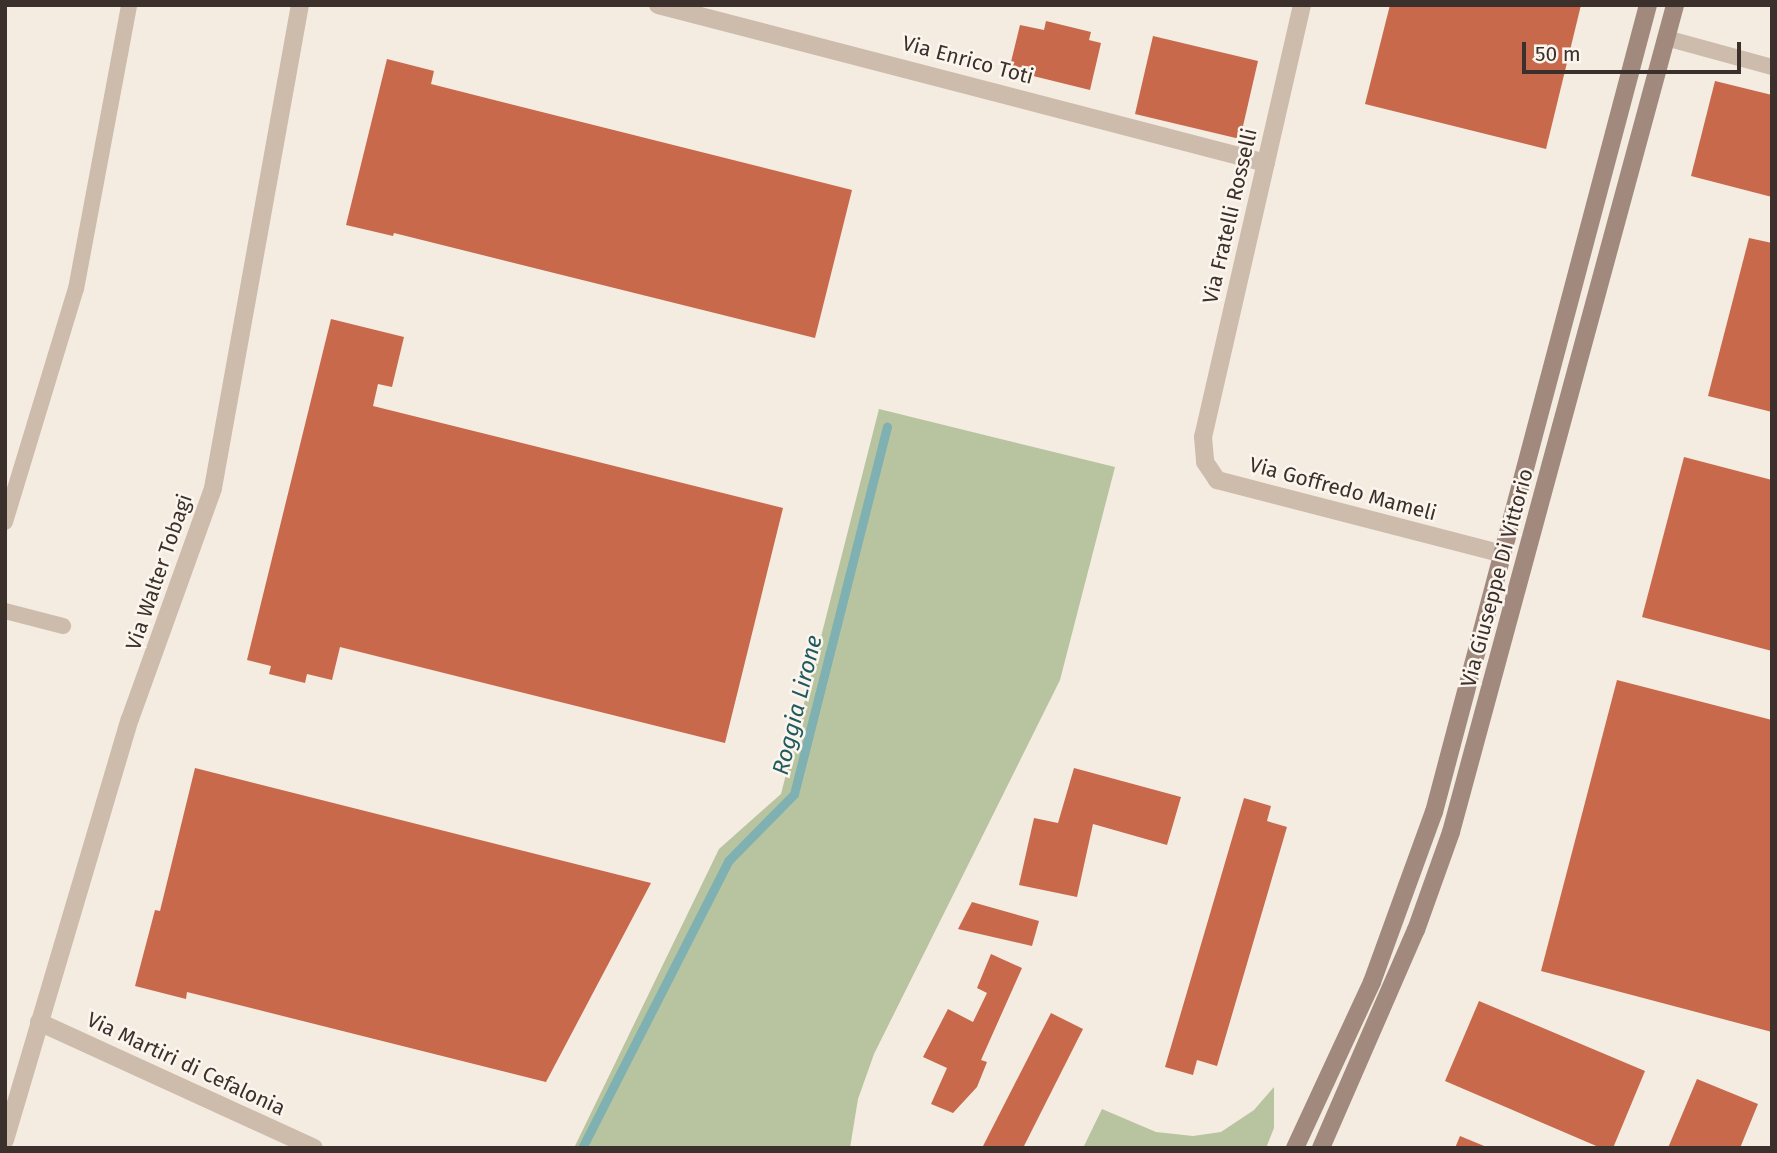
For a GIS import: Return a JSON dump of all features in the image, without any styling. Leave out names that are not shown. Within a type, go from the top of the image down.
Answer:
[{"type":"main road","name":"Via Giuseppe Di Vittorio","points":[[1295,1148],[1336,1066],[1410,881],[1434,812],[1648,5]]},
{"type":"main road","name":"Via Giuseppe Di Vittorio","points":[[1321,1148],[1416,930],[1451,832],[1675,5]]},
{"type":"street","name":"Via Walter Tobagi","points":[[5,1140],[130,719],[213,488],[300,5]]},
{"type":"street","name":"Via Enrico Toti","points":[[658,5],[1266,163]]},
{"type":"street","name":"Via Fratelli Rosselli","points":[[1203,438],[1302,5]]},
{"type":"street","name":"Via Goffredo Mameli","points":[[1203,438],[1205,462],[1217,480],[1503,554]]},
{"type":"street","name":"Via Martiri di Cefalonia","points":[[39,1022],[314,1148]]},
{"type":"lane","points":[[5,522],[76,289],[129,5]]},
{"type":"lane","points":[[1666,38],[1772,67]]},
{"type":"lane","points":[[5,611],[63,626]]},
{"type":"green space","points":[[879,409],[1115,467],[1060,680],[874,1054],[858,1099],[850,1148],[574,1148],[719,849],[781,794]]},
{"type":"green space","points":[[1274,1087],[1274,1128],[1266,1148],[1083,1148],[1102,1109],[1156,1132],[1193,1136],[1221,1132],[1254,1110]]},
{"type":"building","points":[[1390,5],[1581,5],[1546,149],[1365,104]]},
{"type":"building","points":[[1046,21],[1091,32],[1089,40],[1101,43],[1090,90],[1009,70],[1020,25],[1044,30]]},
{"type":"building","points":[[1153,36],[1258,61],[1240,139],[1135,114]]},
{"type":"building","points":[[387,59],[434,71],[431,84],[852,190],[815,338],[394,233],[393,236],[346,225]]},
{"type":"building","points":[[1715,81],[1772,95],[1772,197],[1691,176]]},
{"type":"building","points":[[1749,238],[1772,243],[1772,412],[1708,396]]},
{"type":"building","points":[[331,319],[404,337],[392,387],[378,384],[373,406],[783,508],[725,743],[340,647],[332,680],[307,674],[305,683],[269,674],[271,666],[247,660]]},
{"type":"building","points":[[1684,457],[1772,480],[1772,651],[1642,617]]},
{"type":"building","points":[[1617,680],[1772,720],[1772,1032],[1541,971]]},
{"type":"building","points":[[195,768],[651,883],[546,1082],[187,992],[186,999],[135,986],[155,910],[160,911]]},
{"type":"building","points":[[1074,768],[1181,797],[1167,845],[1093,824],[1077,897],[1019,885],[1034,818],[1058,823]]},
{"type":"building","points":[[1244,798],[1271,806],[1267,821],[1287,827],[1217,1066],[1197,1060],[1193,1075],[1165,1067]]},
{"type":"building","points":[[972,902],[1039,921],[1032,946],[958,929]]},
{"type":"building","points":[[991,954],[1022,968],[981,1060],[987,1062],[977,1087],[953,1113],[931,1104],[947,1068],[923,1057],[948,1009],[973,1022],[987,993],[977,988]]},
{"type":"building","points":[[1479,1001],[1645,1071],[1613,1148],[1601,1148],[1445,1081]]},
{"type":"building","points":[[1051,1013],[1083,1029],[1023,1148],[982,1148]]},
{"type":"building","points":[[1697,1079],[1758,1104],[1740,1148],[1668,1148]]},
{"type":"building","points":[[1460,1136],[1489,1148],[1455,1148]]},
{"type":"waterway","name":"Roggia Lirone","points":[[582,1148],[728,861],[794,794],[887,427]]}]
